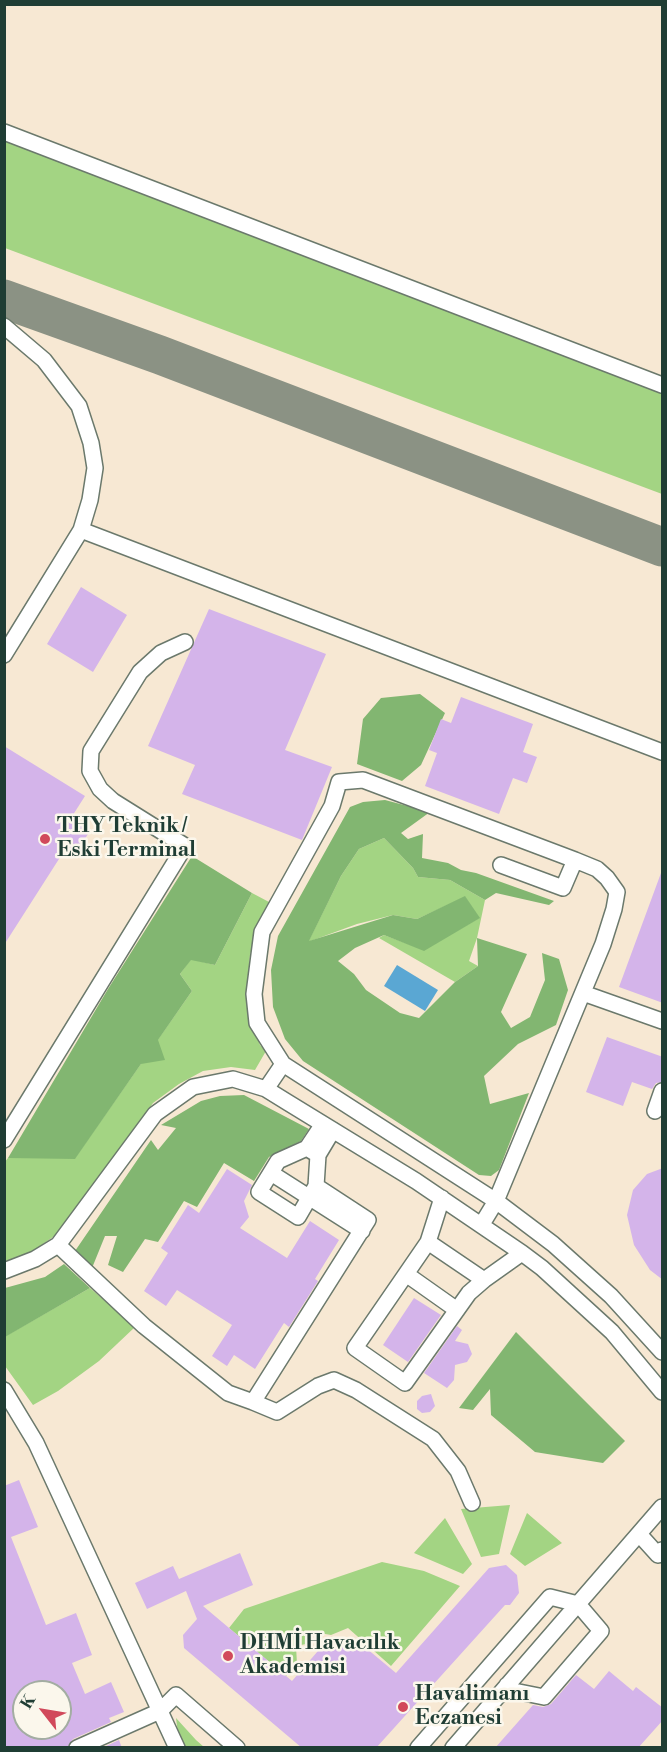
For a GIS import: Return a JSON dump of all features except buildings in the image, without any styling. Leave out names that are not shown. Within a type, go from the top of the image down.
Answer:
[{"type":"street","points":[[4,132],[663,385]]},
{"type":"street","points":[[4,326],[44,360],[79,406],[91,443],[95,468],[90,500],[81,530],[4,655]]},
{"type":"street","points":[[81,530],[663,752]]},
{"type":"street","points":[[4,1140],[185,846],[113,801],[100,789],[90,771],[92,751],[140,672],[161,653],[185,642]]},
{"type":"street","points":[[482,1224],[496,1201],[583,993],[614,909],[616,892],[597,869],[575,860],[363,780],[339,782],[332,806],[262,932],[254,994],[257,1023],[283,1064],[496,1201],[553,1244],[602,1288],[663,1352]]},
{"type":"street","points":[[501,865],[563,888],[575,860]]},
{"type":"street","points":[[583,993],[663,1021]]},
{"type":"street","points":[[266,1089],[283,1064]]},
{"type":"street","points":[[4,1271],[34,1259],[58,1245],[154,1114],[193,1087],[233,1079],[266,1089],[442,1198],[522,1253],[542,1268],[612,1332],[663,1392]]},
{"type":"street","points":[[655,1111],[663,1091]]},
{"type":"street","points":[[313,1151],[278,1161],[259,1192],[298,1216],[313,1192],[313,1151],[328,1127]]},
{"type":"street","points":[[253,1402],[362,1231],[313,1192],[271,1173]]},
{"type":"street","points":[[442,1198],[428,1242],[355,1348],[405,1383],[469,1293],[522,1253]]},
{"type":"street","points":[[428,1242],[484,1280]]},
{"type":"street","points":[[58,1245],[144,1326],[228,1393],[277,1412],[318,1386],[334,1380],[356,1390],[433,1439],[458,1471],[472,1503]]},
{"type":"street","points":[[406,1274],[457,1310]]},
{"type":"street","points":[[4,1390],[36,1443],[177,1748]]},
{"type":"street","points":[[453,1748],[663,1507]]},
{"type":"street","points":[[639,1534],[661,1555]]},
{"type":"street","points":[[418,1748],[550,1597],[578,1604],[601,1631],[544,1697],[514,1691],[507,1685]]},
{"type":"street","points":[[77,1748],[160,1711],[176,1695],[237,1748]]},
{"type":"green space","points":[[4,140],[662,393],[662,494],[5,248]]},
{"type":"green space","points":[[420,694],[445,713],[421,765],[402,781],[357,764],[363,719],[381,698]]},
{"type":"green space","points":[[385,800],[430,812],[401,833],[408,839],[423,834],[422,858],[448,863],[461,870],[476,873],[554,901],[549,905],[496,893],[485,900],[450,880],[418,877],[413,868],[384,838],[359,849],[341,876],[309,941],[393,915],[417,919],[465,896],[480,918],[424,951],[384,935],[355,948],[338,961],[354,974],[366,990],[400,1013],[419,1018],[455,982],[478,966],[477,938],[527,954],[501,1012],[511,1028],[530,1017],[545,980],[542,953],[559,959],[568,990],[556,1025],[518,1044],[484,1076],[490,1104],[529,1093],[499,1170],[491,1176],[479,1175],[303,1061],[285,1039],[273,1007],[271,970],[278,936],[350,807],[363,802]]},
{"type":"green space","points":[[384,838],[413,868],[418,877],[450,880],[485,900],[477,938],[469,961],[478,966],[455,982],[379,938],[384,935],[424,950],[479,918],[465,897],[417,919],[393,915],[357,924],[308,942],[341,876],[359,849]]},
{"type":"green space","points":[[192,856],[252,893],[215,965],[191,960],[180,974],[192,991],[158,1040],[165,1060],[141,1064],[75,1159],[8,1158],[108,989]]},
{"type":"green space","points":[[252,893],[269,902],[259,924],[250,955],[247,994],[251,1018],[260,1045],[266,1051],[255,1070],[231,1067],[203,1071],[179,1084],[153,1103],[67,1227],[26,1256],[5,1261],[4,1163],[8,1158],[75,1158],[192,991],[180,974],[191,959],[215,965]]},
{"type":"green space","points":[[244,1095],[309,1129],[301,1141],[269,1157],[254,1181],[224,1163],[197,1207],[184,1201],[158,1242],[145,1239],[123,1272],[108,1265],[117,1236],[105,1236],[92,1268],[75,1251],[151,1140],[158,1150],[176,1128],[161,1125],[201,1101],[220,1096]]},
{"type":"green space","points":[[64,1264],[90,1288],[5,1337],[5,1288],[45,1277]]},
{"type":"green space","points":[[90,1288],[135,1327],[99,1361],[58,1391],[33,1405],[5,1366],[4,1337]]},
{"type":"green space","points":[[516,1332],[625,1441],[603,1463],[535,1452],[491,1415],[490,1389],[473,1410],[459,1408]]},
{"type":"green space","points":[[510,1505],[499,1554],[481,1557],[461,1509]]},
{"type":"green space","points":[[527,1513],[562,1543],[525,1566],[510,1554]]},
{"type":"green space","points":[[445,1518],[472,1564],[463,1574],[414,1553]]},
{"type":"green space","points":[[382,1562],[424,1571],[460,1586],[391,1666],[348,1628],[331,1635],[314,1632],[306,1644],[296,1646],[297,1664],[286,1676],[229,1628],[244,1609]]},
{"type":"green space","points":[[176,1718],[204,1747],[183,1747],[178,1734]]},
{"type":"water","points":[[397,965],[438,990],[425,1011],[384,986]]},
{"type":"taxiway","points":[[4,299],[160,355],[662,547]]},
{"type":"place","name":"THY Teknik / Eski Terminal","points":[[45,839]]},
{"type":"place","name":"DHMİ Havacılık Akademisi","points":[[228,1656]]},
{"type":"place","name":"Havalimanı Eczanesi","points":[[403,1707]]}]
